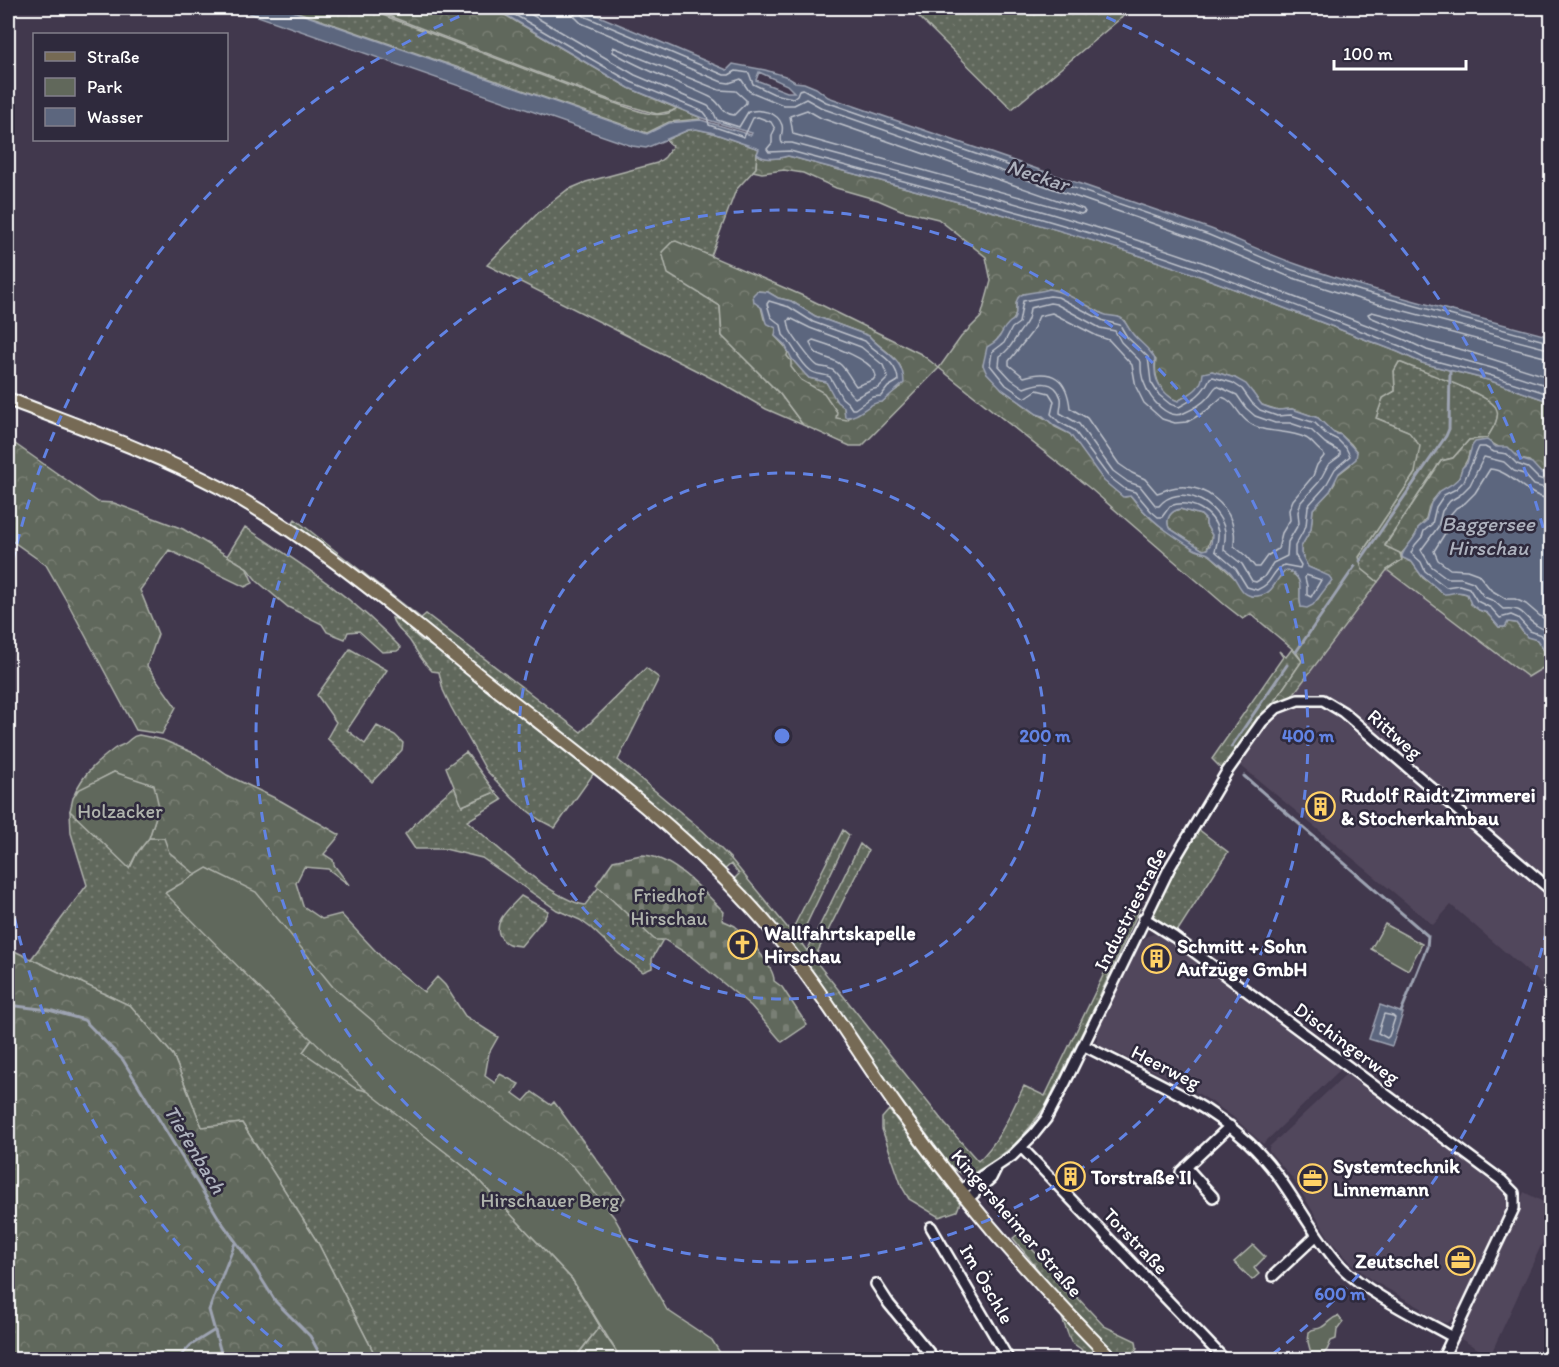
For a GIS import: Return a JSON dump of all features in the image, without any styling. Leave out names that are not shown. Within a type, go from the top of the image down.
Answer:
[{"type":"main road","name":"Kingersheimer Straße","points":[[8,399],[168,462],[222,488],[262,512],[342,568],[579,754],[683,840],[754,910],[807,975],[897,1107],[964,1195],[1026,1268],[1113,1359]]},
{"type":"street","name":"Rittweg","points":[[1323,700],[1351,719],[1551,891]]},
{"type":"street","name":"Industriestraße","points":[[964,1195],[992,1178],[996,1168],[1021,1147],[1052,1109],[1144,918],[1194,825],[1262,722],[1289,702],[1323,700]]},
{"type":"street","name":"Dischingerweg","points":[[1144,918],[1174,937],[1501,1180],[1514,1193],[1514,1208],[1453,1337]]},
{"type":"street","name":"Heerweg","points":[[1083,1045],[1177,1092],[1230,1126],[1279,1176],[1317,1235],[1340,1265],[1357,1280],[1453,1337]]},
{"type":"street","points":[[1214,1197],[1184,1170],[1230,1126]]},
{"type":"street","name":"Torstraße","points":[[1021,1147],[1225,1359]]},
{"type":"street","name":"Im Öschle","points":[[932,1227],[1009,1359]]},
{"type":"street","points":[[1273,1276],[1317,1235]]},
{"type":"street","points":[[876,1284],[889,1304],[935,1359]]},
{"type":"street","points":[[1442,1359],[1453,1337]]},
{"type":"shaded area","points":[[1387,570],[1528,676],[1551,663],[1551,992],[1451,905],[1433,925],[1234,760],[1262,722],[1285,705]]},
{"type":"shaded area","points":[[1154,934],[1169,940],[1341,1069],[1263,1144],[1233,1117],[1189,1088],[1113,1051],[1101,1048],[1097,1043],[1097,1031],[1139,945],[1147,936]]},
{"type":"shaded area","points":[[1349,1074],[1497,1184],[1508,1197],[1505,1215],[1456,1315],[1448,1323],[1438,1321],[1421,1311],[1421,1308],[1370,1279],[1350,1262],[1331,1241],[1293,1179],[1269,1151],[1269,1147],[1345,1075]]},
{"type":"shaded area","points":[[1524,1192],[1551,1206],[1551,1224],[1490,1356],[1459,1338]]},
{"type":"green space","points":[[286,8],[364,8],[638,111],[663,114],[677,108],[700,119],[669,122],[647,133]]},
{"type":"green space","points":[[368,8],[483,8],[505,15],[629,88],[676,108],[657,114],[615,102]]},
{"type":"green space","points":[[910,8],[1133,8],[1012,109]]},
{"type":"green space","points":[[696,129],[759,149],[756,168],[736,190],[711,256],[694,250],[720,306],[722,336],[780,394],[803,425],[766,409],[723,384],[487,265],[539,212],[567,190],[586,182],[657,163],[673,146],[666,140],[688,130]]},
{"type":"green space","points":[[757,154],[775,159],[788,156],[1043,226],[1194,274],[1422,363],[1488,380],[1551,402],[1551,477],[1541,473],[1529,461],[1520,459],[1490,442],[1469,452],[1459,478],[1434,498],[1425,521],[1401,554],[1403,558],[1412,562],[1423,578],[1444,593],[1454,591],[1467,594],[1471,604],[1487,613],[1499,627],[1505,627],[1508,622],[1516,623],[1524,634],[1537,640],[1543,649],[1551,654],[1551,663],[1528,677],[1387,570],[1402,560],[1400,553],[1385,546],[1441,461],[1453,458],[1469,440],[1487,438],[1497,419],[1496,408],[1491,402],[1452,382],[1399,362],[1394,371],[1395,391],[1383,398],[1376,418],[1408,431],[1420,446],[1415,473],[1359,557],[1362,569],[1378,582],[1292,696],[1269,709],[1302,661],[1296,652],[1251,614],[1243,619],[1225,605],[1092,490],[939,368],[961,337],[981,317],[991,281],[986,257],[938,219],[901,210],[878,200],[836,188],[803,173],[784,170],[762,173],[753,171],[756,168]],"holes":[[[1049,289],[1060,291],[1106,316],[1124,320],[1131,333],[1156,360],[1155,367],[1159,385],[1172,398],[1178,401],[1193,393],[1212,371],[1235,378],[1253,393],[1262,405],[1278,410],[1292,409],[1318,418],[1330,430],[1341,435],[1351,444],[1357,452],[1350,465],[1336,476],[1330,491],[1313,509],[1311,529],[1301,547],[1301,553],[1308,567],[1322,573],[1330,584],[1325,587],[1318,599],[1301,607],[1299,581],[1287,570],[1282,573],[1270,590],[1251,596],[1209,555],[1166,530],[1144,512],[1131,496],[1125,497],[1108,484],[1070,434],[1055,427],[1002,389],[983,365],[996,341],[1014,318],[1019,298],[1023,294],[1039,293]]]},
{"type":"green space","points":[[676,241],[801,295],[921,354],[939,368],[862,446],[850,446],[803,425],[780,394],[722,336],[720,306],[668,274],[662,252]],"holes":[[[757,291],[768,292],[778,298],[791,301],[815,316],[869,336],[897,362],[902,374],[901,387],[882,402],[875,402],[869,406],[788,350],[775,336],[777,328],[764,319]]]},
{"type":"green space","points":[[788,350],[792,359],[809,378],[826,382],[835,400],[844,407],[845,416],[850,417],[847,420],[836,418],[837,412],[824,393],[801,380],[791,367],[791,361],[787,356]]},
{"type":"green space","points":[[1399,362],[1452,382],[1481,396],[1497,408],[1498,415],[1487,438],[1469,440],[1453,458],[1441,461],[1385,545],[1400,553],[1402,560],[1387,570],[1378,582],[1361,569],[1359,557],[1415,473],[1408,431],[1376,418],[1383,397],[1395,391],[1394,371]]},
{"type":"green space","points":[[8,439],[98,502],[114,503],[183,529],[246,567],[253,583],[245,587],[169,550],[140,590],[158,634],[147,666],[176,707],[162,734],[136,730],[46,565],[8,538]]},
{"type":"green space","points":[[1180,509],[1201,515],[1206,520],[1206,525],[1212,535],[1207,549],[1203,550],[1169,528],[1170,516],[1174,511]]},
{"type":"green space","points":[[295,519],[421,618],[426,614],[581,732],[646,668],[659,678],[618,760],[703,831],[731,859],[791,932],[843,830],[849,835],[799,940],[807,951],[860,844],[868,851],[814,959],[945,1124],[978,1161],[999,1135],[1024,1086],[1045,1096],[1137,905],[1140,908],[1088,1021],[1046,1105],[1031,1126],[1015,1144],[974,1173],[962,1174],[951,1167],[780,931],[734,879],[739,874],[731,864],[724,870],[668,818],[291,525]]},
{"type":"green space","points":[[245,527],[346,597],[401,648],[397,651],[382,652],[359,631],[348,632],[345,639],[327,632],[322,624],[288,607],[257,581],[246,567],[227,556]]},
{"type":"green space","points":[[392,618],[399,620],[422,641],[424,640],[594,773],[555,828],[515,801],[486,770],[451,707],[443,690],[439,672],[432,671],[426,665]]},
{"type":"green space","points":[[350,649],[387,670],[347,730],[365,744],[377,726],[395,735],[403,743],[402,750],[372,782],[327,738],[336,722],[317,695]]},
{"type":"green space","points":[[1292,649],[1302,661],[1269,709],[1258,718],[1222,769],[1212,759],[1283,657],[1279,651],[1286,657]]},
{"type":"green space","points":[[139,735],[163,740],[196,754],[227,775],[281,801],[340,835],[324,854],[333,860],[334,865],[349,885],[328,869],[304,867],[296,883],[303,906],[322,919],[341,914],[385,961],[424,992],[437,977],[445,985],[465,1016],[498,1037],[489,1053],[485,1076],[495,1083],[500,1074],[519,1084],[513,1093],[524,1101],[532,1092],[551,1105],[554,1102],[625,1198],[617,1208],[591,1201],[600,1326],[572,1279],[471,1172],[417,1129],[430,1107],[355,1088],[303,1052],[317,1033],[209,886],[169,852],[164,838],[149,838],[159,807],[114,772],[75,793],[82,780],[97,763],[114,749]]},
{"type":"green space","points":[[466,752],[495,792],[462,806],[446,767]]},
{"type":"green space","name":"Holzacker","points":[[114,772],[154,785],[159,807],[149,838],[129,868],[70,811],[73,798],[78,790]]},
{"type":"green space","points":[[455,786],[462,806],[495,792],[502,800],[467,821],[540,882],[571,901],[585,905],[602,883],[646,923],[662,941],[652,959],[652,968],[643,972],[580,920],[557,910],[482,858],[445,849],[415,849],[405,834]]},
{"type":"green space","points":[[70,811],[131,866],[137,853],[149,838],[164,838],[209,886],[317,1033],[303,1052],[432,1107],[417,1129],[471,1172],[572,1279],[600,1326],[574,1359],[377,1359],[318,1243],[242,1123],[202,1127],[173,1055],[131,1006],[31,959],[87,885],[71,833]]},
{"type":"green space","points":[[1194,826],[1228,852],[1175,935],[1146,914]]},
{"type":"green space","name":"Friedhof Hirschau","points":[[641,855],[653,857],[675,867],[724,912],[722,920],[735,926],[752,943],[770,968],[774,981],[782,987],[807,1025],[782,1042],[751,1006],[689,955],[665,940],[655,940],[596,885],[613,861]]},
{"type":"green space","name":"Hirschauer Berg","points":[[207,868],[256,892],[333,987],[393,1038],[574,1167],[614,1217],[667,1310],[712,1340],[724,1359],[621,1359],[572,1279],[471,1172],[362,1087],[292,1021],[165,893]]},
{"type":"green space","points":[[521,896],[548,911],[521,946],[506,943],[498,930],[504,914]]},
{"type":"green space","points":[[1385,924],[1422,944],[1408,970],[1371,949]]},
{"type":"green space","points":[[8,948],[131,1006],[173,1055],[202,1127],[242,1123],[318,1243],[377,1359],[8,1359]]},
{"type":"green space","points":[[889,1110],[960,1203],[957,1211],[939,1217],[909,1199],[902,1187],[882,1129],[882,1118]]},
{"type":"green space","points":[[1018,1234],[1104,1326],[1136,1341],[1137,1348],[1131,1355],[1122,1356],[1112,1351],[1096,1336],[1087,1323],[1050,1285],[1013,1238]]},
{"type":"green space","points":[[1253,1245],[1265,1257],[1254,1268],[1259,1274],[1252,1280],[1234,1262]]},
{"type":"green space","points":[[1059,1310],[1107,1359],[1087,1359],[1081,1349],[1071,1342]]},
{"type":"green space","points":[[1338,1316],[1343,1322],[1337,1330],[1336,1339],[1331,1341],[1320,1358],[1312,1357],[1308,1342],[1309,1332],[1320,1328]]},
{"type":"green space","points":[[599,1327],[622,1359],[574,1360]]},
{"type":"water","name":"Neckar","points":[[235,8],[284,8],[647,134],[669,123],[701,120],[751,135],[752,133],[702,118],[629,88],[506,15],[485,8],[580,8],[727,70],[733,64],[785,76],[795,82],[816,88],[828,97],[1211,229],[1274,256],[1327,275],[1551,337],[1551,402],[1488,380],[1422,363],[1245,293],[1144,257],[992,211],[788,156],[775,159],[764,158],[757,154],[759,149],[710,132],[688,130],[646,148],[632,146]],"holes":[[[759,72],[787,85],[794,92],[787,92],[756,80]]]},
{"type":"water","points":[[1049,289],[1063,293],[1103,314],[1121,318],[1134,336],[1153,355],[1155,375],[1159,384],[1165,393],[1174,399],[1178,401],[1191,393],[1198,387],[1203,373],[1212,371],[1246,384],[1262,405],[1278,410],[1292,409],[1318,418],[1334,433],[1341,435],[1357,452],[1356,459],[1339,473],[1330,491],[1313,509],[1311,529],[1301,547],[1301,553],[1308,567],[1329,576],[1332,580],[1313,605],[1307,608],[1301,607],[1299,581],[1287,570],[1263,595],[1246,594],[1232,574],[1215,559],[1176,538],[1152,519],[1131,496],[1123,497],[1104,481],[1070,434],[1002,389],[986,372],[983,365],[987,347],[999,338],[1006,326],[1014,320],[1016,302],[1019,297]],"holes":[[[1180,509],[1201,515],[1206,520],[1206,525],[1212,535],[1211,544],[1203,550],[1169,528],[1168,521],[1172,513]]]},
{"type":"water","points":[[757,291],[768,292],[778,298],[791,301],[815,316],[869,336],[896,361],[903,374],[904,383],[882,402],[872,404],[851,417],[845,417],[844,407],[837,402],[826,382],[809,378],[792,359],[785,345],[775,336],[776,328],[766,323],[762,308],[754,302],[753,295]]},
{"type":"water","name":"Baggersee Hirschau","points":[[1487,440],[1496,447],[1508,447],[1520,459],[1532,463],[1541,473],[1546,472],[1551,477],[1551,654],[1543,649],[1537,640],[1527,637],[1516,623],[1508,622],[1505,627],[1499,627],[1487,613],[1471,604],[1467,594],[1460,592],[1444,594],[1421,575],[1412,562],[1402,556],[1418,528],[1426,521],[1431,503],[1440,491],[1459,478],[1472,446],[1475,442]]},
{"type":"water","points":[[1380,1005],[1403,1013],[1392,1046],[1369,1039]]},
{"type":"waterway","points":[[1360,561],[1446,436],[1449,429],[1450,371]]},
{"type":"waterway","points":[[1296,652],[1355,566]]},
{"type":"waterway","points":[[1231,747],[1287,665]]},
{"type":"waterway","points":[[1244,776],[1428,936],[1427,947],[1401,1012]]},
{"type":"waterway","name":"Tiefenbach","points":[[8,1005],[49,1010],[84,1020],[123,1060],[220,1220],[276,1302],[310,1336],[323,1360]]},
{"type":"waterway","points":[[223,1360],[209,1310],[235,1243]]},
{"type":"waterway","points":[[177,1360],[191,1345],[215,1330]]},
{"type":"place","name":"Rudolf Raidt Zimmerei & Stocherkahnbau","points":[[1320,806]]},
{"type":"place","name":"Wallfahrtskapelle Hirschau","points":[[743,944]]},
{"type":"place","name":"Schmitt + Sohn Aufzüge GmbH","points":[[1156,958]]},
{"type":"place","name":"Torstraße II","points":[[1070,1177]]},
{"type":"place","name":"Systemtechnik Linnemann","points":[[1312,1178]]},
{"type":"place","name":"Zeutschel","points":[[1460,1261]]}]
